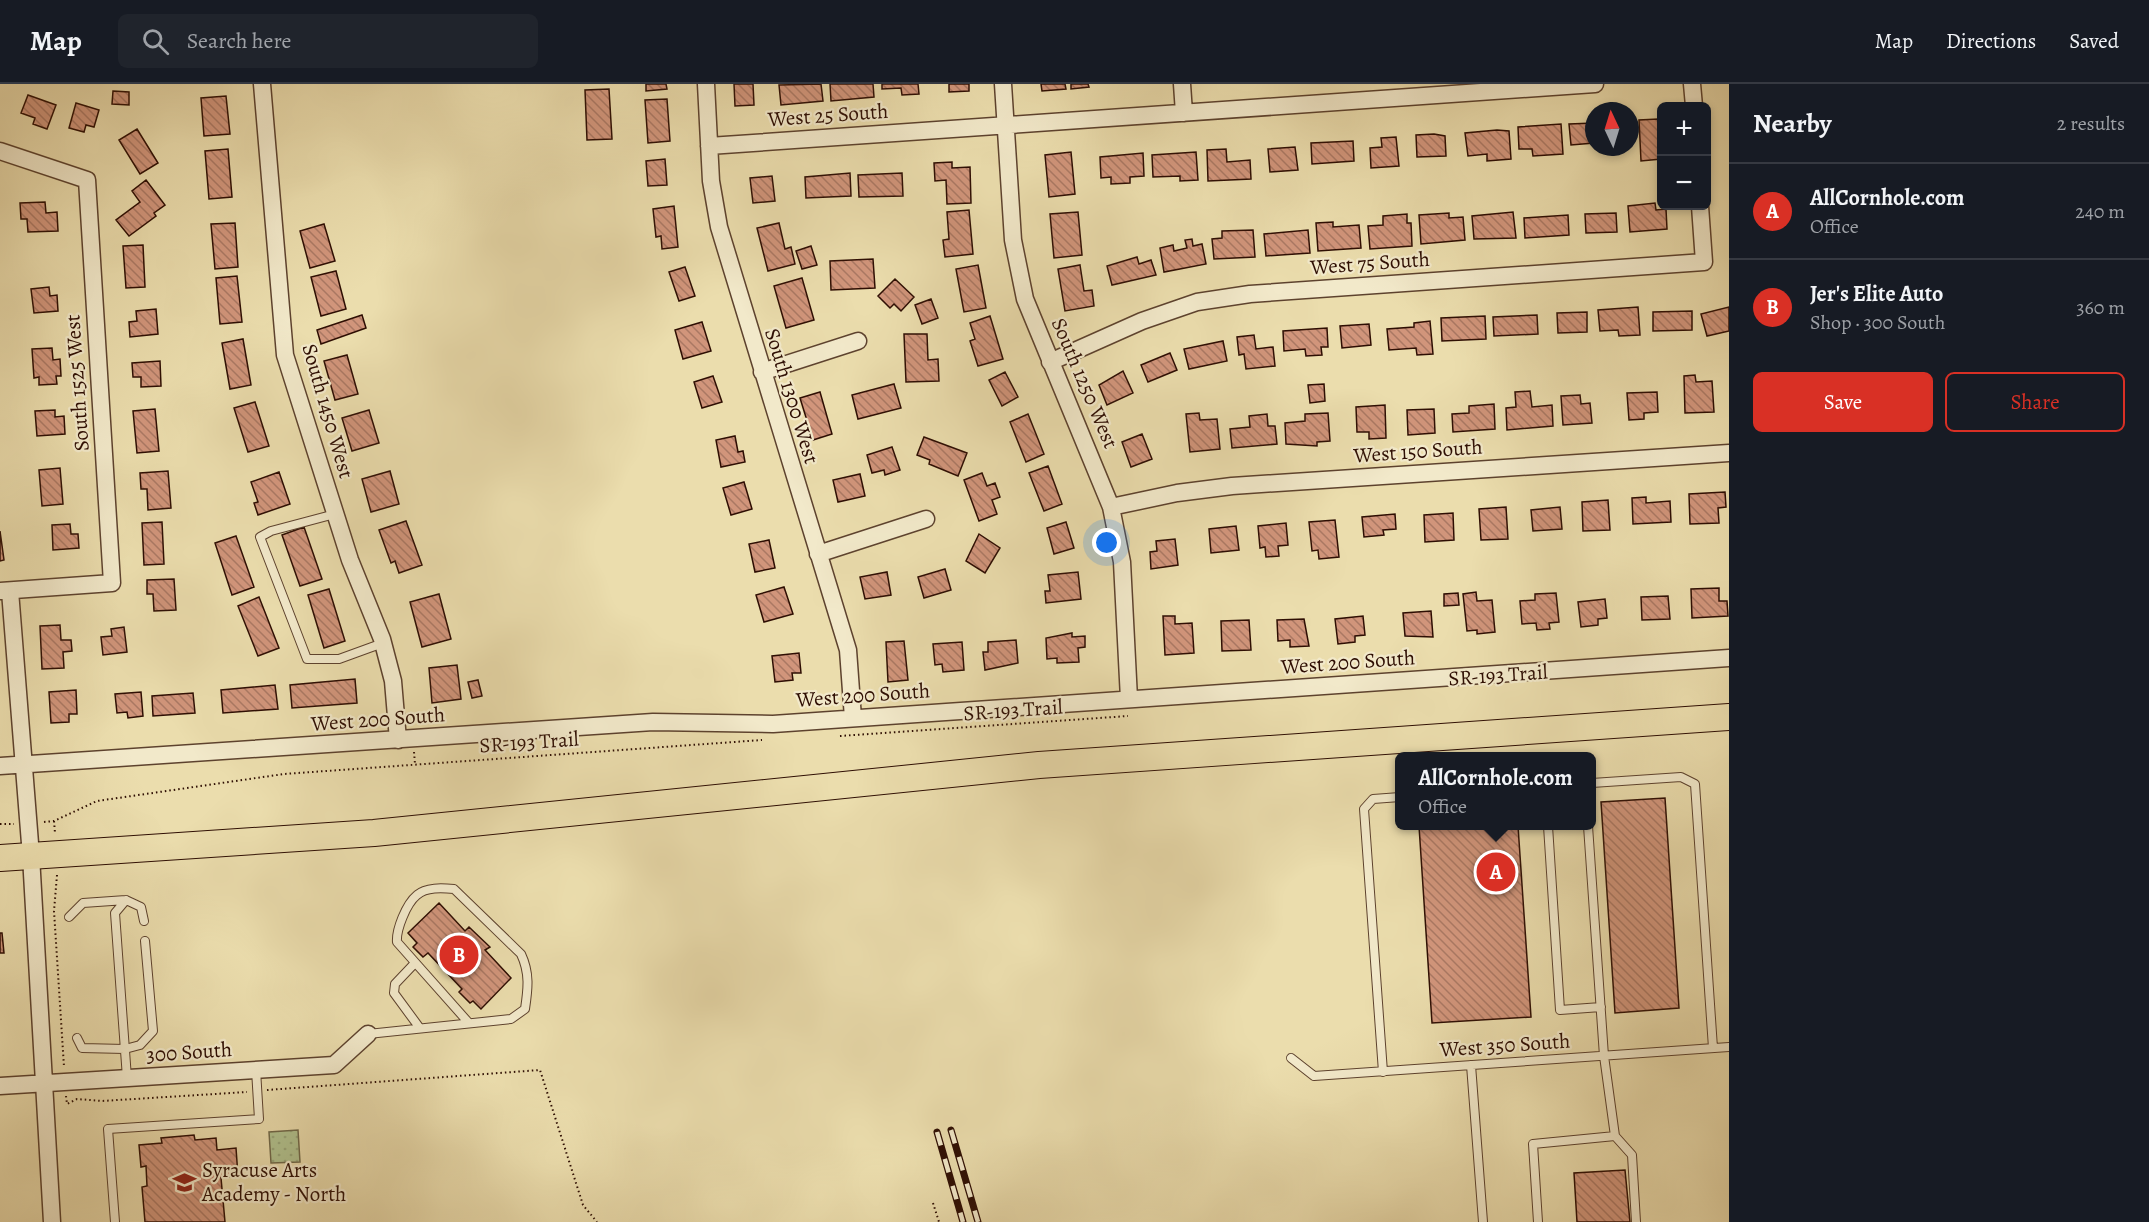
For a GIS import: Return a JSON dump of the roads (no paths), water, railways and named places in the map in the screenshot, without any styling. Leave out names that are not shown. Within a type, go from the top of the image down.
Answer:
[{"type":"main road","points":[[0,858],[374,833],[1039,765],[1729,717]]},
{"type":"street","name":"South 1450 West","points":[[262,84],[285,355],[350,560],[383,643],[393,681],[398,740]]},
{"type":"street","name":"South 1300 West","points":[[706,84],[709,146],[719,227],[848,650],[853,718]]},
{"type":"street","name":"South 1250 West","points":[[1002,84],[1013,240],[1025,299],[1111,507],[1122,562],[1130,708]]},
{"type":"street","points":[[1182,84],[1184,113]]},
{"type":"street","name":"West 25 South","points":[[709,146],[1595,84]]},
{"type":"street","points":[[1692,84],[1694,102]]},
{"type":"street","name":"South 1525 West","points":[[0,151],[87,180],[112,583],[5,591]]},
{"type":"street","name":"West 75 South","points":[[1050,362],[1142,321],[1186,306],[1250,294],[1704,262],[1701,210]]},
{"type":"street","points":[[762,372],[858,341]]},
{"type":"street","name":"West 150 South","points":[[1111,507],[1177,493],[1232,486],[1729,453]]},
{"type":"street","points":[[818,554],[926,519]]},
{"type":"street","points":[[5,591],[24,764],[31,856],[52,1222]]},
{"type":"street","name":"West 200 South","points":[[0,766],[653,722],[773,724],[853,718],[1130,708],[1729,658]]},
{"type":"street","name":"300 South","points":[[0,1086],[334,1065],[368,1034]]},
{"type":"lane","points":[[335,514],[271,531],[260,537],[308,659],[339,659],[383,643]]},
{"type":"lane","points":[[1596,783],[1681,777],[1695,784],[1713,1048]]},
{"type":"lane","points":[[1383,1072],[1364,809],[1373,799],[1395,797]]},
{"type":"lane","points":[[1548,830],[1560,1010],[1600,1007]]},
{"type":"lane","points":[[1588,830],[1604,1056],[1615,1136],[1632,1155],[1636,1222]]},
{"type":"lane","points":[[368,1034],[511,1019],[525,1009],[529,982],[526,964],[521,954],[454,889],[434,888],[417,895],[396,930],[397,942],[414,964],[468,1022]]},
{"type":"lane","points":[[126,900],[115,913],[127,1078]]},
{"type":"lane","points":[[69,917],[83,903],[126,900],[141,907],[144,921]]},
{"type":"lane","points":[[77,1038],[82,1048],[125,1049],[140,1045],[153,1031],[145,940]]},
{"type":"lane","points":[[414,964],[395,984],[394,993],[419,1027]]},
{"type":"lane","name":"West 350 South","points":[[1291,1058],[1314,1076],[1729,1047]]},
{"type":"lane","points":[[1471,1065],[1483,1222]]},
{"type":"lane","points":[[114,1222],[108,1129],[259,1119],[256,1070]]},
{"type":"lane","points":[[1538,1222],[1533,1144],[1615,1136]]},
{"type":"railway","points":[[951,1130],[978,1222]]},
{"type":"railway","points":[[937,1132],[963,1222]]},
{"type":"place","name":"AllCornhole.com","points":[[1496,872]]},
{"type":"place","name":"Jer's Elite Auto","points":[[459,955]]},
{"type":"place","name":"Syracuse Arts Academy - North","points":[[184,1182]]}]
